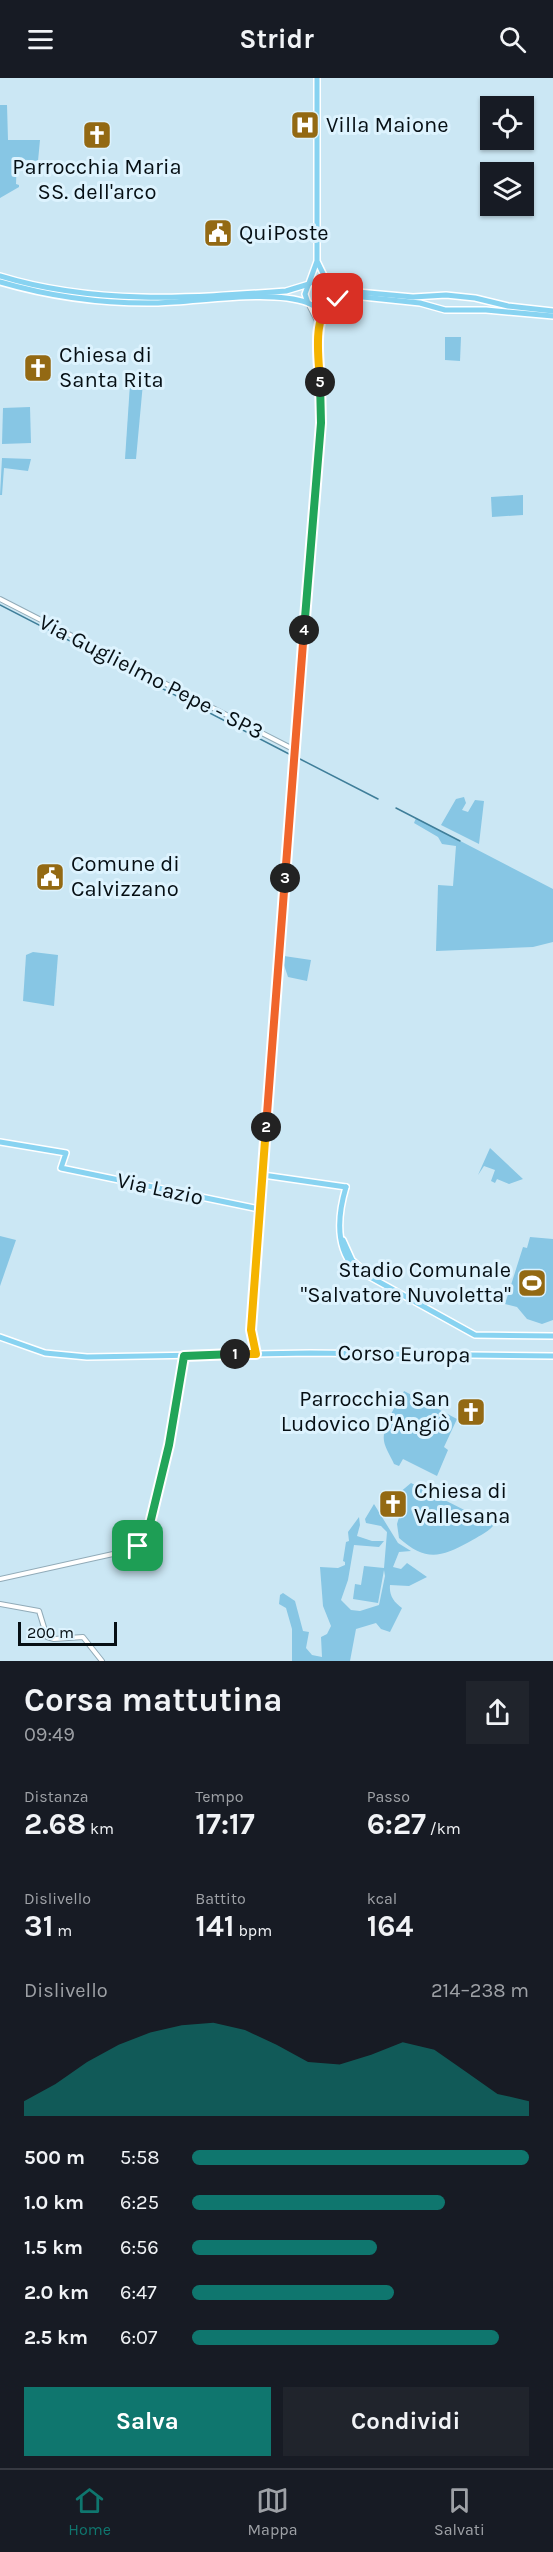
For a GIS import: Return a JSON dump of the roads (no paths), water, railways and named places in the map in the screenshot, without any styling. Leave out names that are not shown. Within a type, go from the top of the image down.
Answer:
[{"type":"main road","points":[[309,304],[304,294],[318,261],[317,78]]},
{"type":"main road","points":[[318,261],[333,294],[329,303]]},
{"type":"main road","points":[[0,276],[61,290],[133,298],[286,291],[318,280],[347,291],[413,297],[441,296],[479,299],[508,306],[553,311]]},
{"type":"main road","points":[[0,282],[57,295],[110,302],[153,303],[281,297],[318,308],[353,296],[420,303],[449,311],[477,310],[553,316]]},
{"type":"main road","points":[[440,308],[438,301],[441,296]]},
{"type":"main road","points":[[477,310],[481,304],[479,299]]},
{"type":"main road","name":"Via Lazio","points":[[0,1142],[66,1153],[61,1168],[259,1211]]},
{"type":"main road","points":[[259,1211],[262,1175],[346,1187],[344,1243],[352,1260],[375,1279],[475,1335],[553,1336]]},
{"type":"main road","name":"Corso Europa","points":[[0,1337],[45,1353],[87,1357],[256,1354],[553,1356]]},
{"type":"street","points":[[319,325],[329,303]]},
{"type":"street","points":[[262,1175],[321,423],[319,325],[309,304]]},
{"type":"street","name":"Via Guglielmo Pepe - SP3","points":[[0,599],[295,750]]},
{"type":"street","points":[[256,1354],[251,1330],[259,1211]]},
{"type":"street","points":[[0,1579],[61,1567],[138,1546],[147,1536],[169,1445],[184,1356]]},
{"type":"street","points":[[0,1604],[39,1611],[47,1637],[54,1639],[83,1637],[102,1661]]},
{"type":"waterway","points":[[0,605],[291,755]]},
{"type":"waterway","points":[[298,758],[378,799]]},
{"type":"waterway","points":[[396,808],[460,841]]},
{"type":"place","name":"Villa Maione","points":[[305,125]]},
{"type":"place","name":"Parrocchia Maria SS. dell'arco","points":[[97,135]]},
{"type":"place","name":"QuiPoste","points":[[218,233]]},
{"type":"place","name":"Chiesa di Santa Rita","points":[[38,368]]},
{"type":"place","name":"Comune di Calvizzano","points":[[50,877]]},
{"type":"place","name":"Stadio Comunale \"Salvatore Nuvoletta\"","points":[[532,1283]]},
{"type":"place","name":"Parrocchia San Ludovico D'Angiò","points":[[471,1412]]},
{"type":"place","name":"Chiesa di Vallesana","points":[[393,1504]]}]
